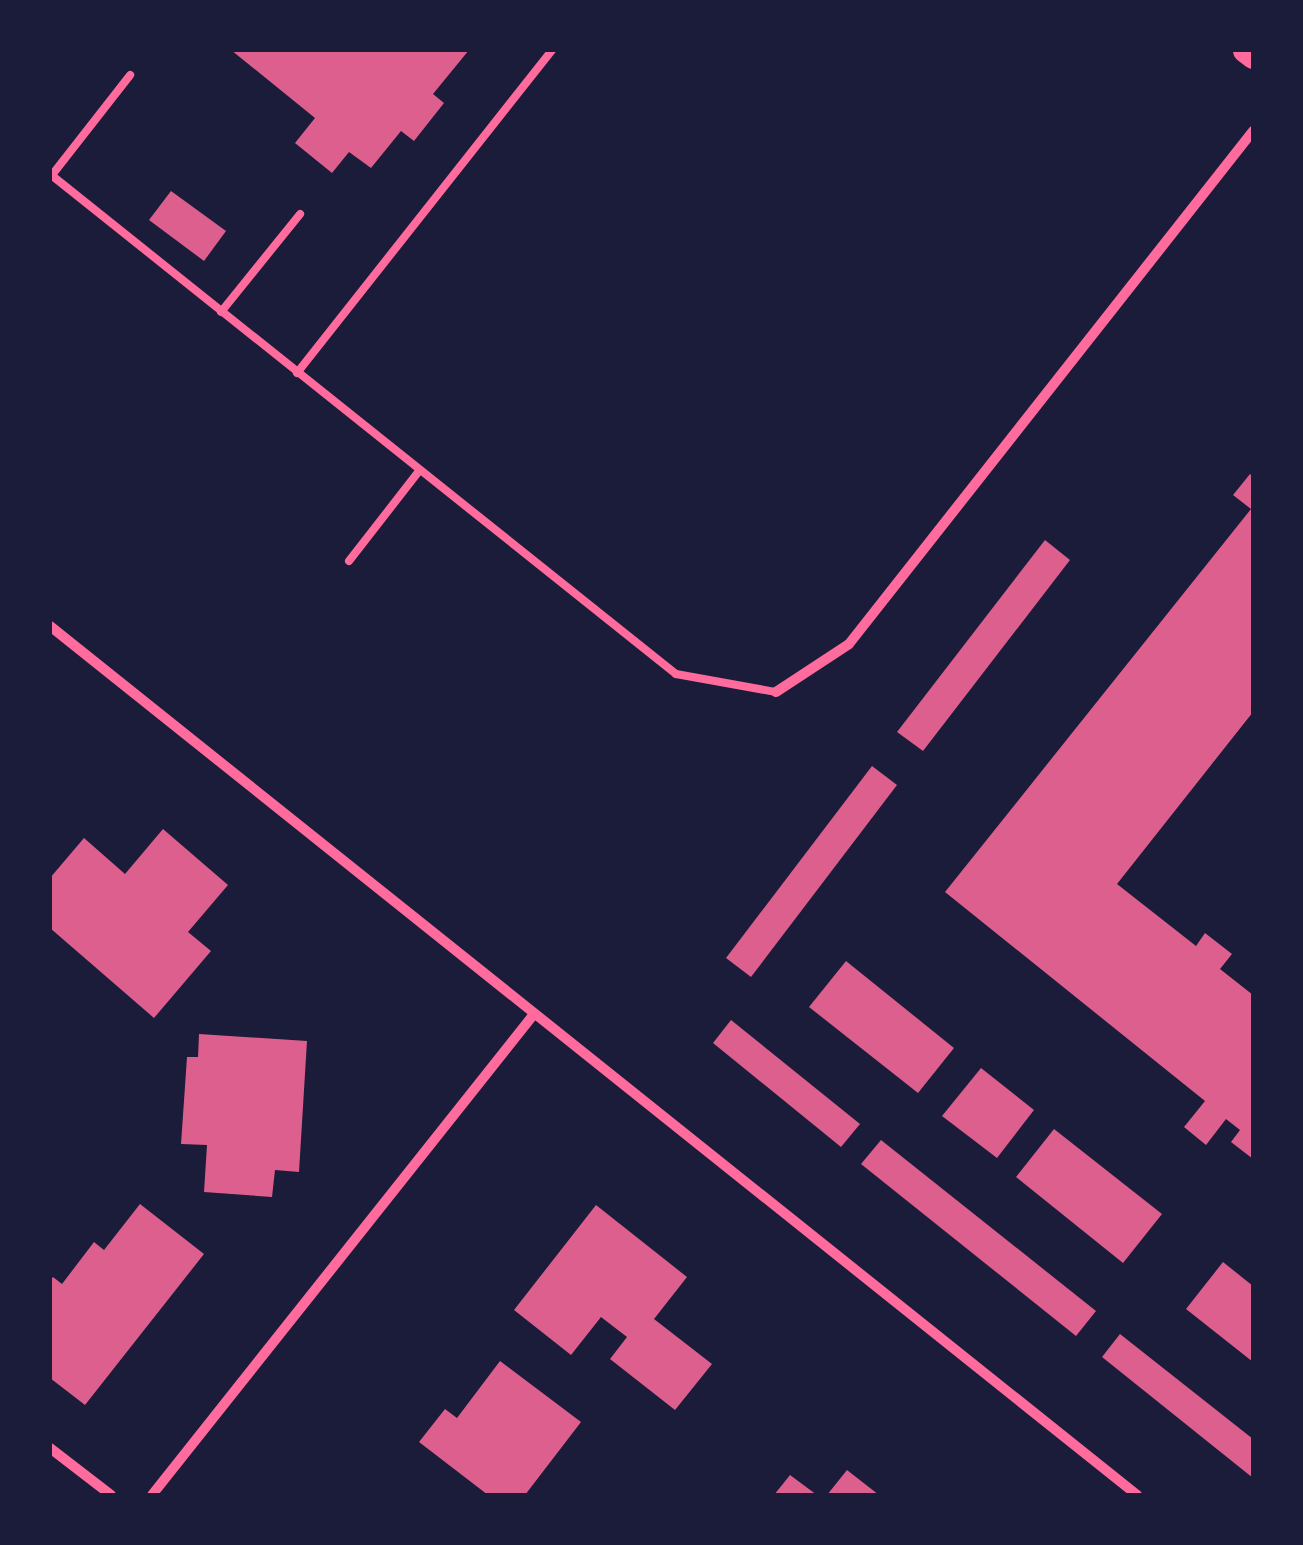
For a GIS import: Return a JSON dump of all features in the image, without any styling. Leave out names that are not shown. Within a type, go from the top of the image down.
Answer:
[{"type":"main road","points":[[1245,50],[1253,56]]},
{"type":"street","points":[[776,692],[849,644],[1253,130]]},
{"type":"street","points":[[50,626],[1137,1495]]},
{"type":"street","points":[[152,1495],[534,1014]]},
{"type":"street","points":[[50,1448],[111,1495]]},
{"type":"lane","points":[[297,373],[552,50]]},
{"type":"lane","points":[[130,75],[51,175],[676,674],[776,692]]},
{"type":"lane","points":[[221,312],[300,214]]},
{"type":"lane","points":[[349,561],[419,471]]},
{"type":"building","points":[[231,50],[469,50],[433,94],[444,103],[414,141],[401,131],[371,168],[349,152],[332,173],[295,143],[315,118]]},
{"type":"building","points":[[171,191],[226,231],[204,261],[149,220]]},
{"type":"building","points":[[1250,474],[1253,477],[1253,712],[1117,884],[1196,946],[1205,933],[1232,954],[1220,969],[1253,995],[1253,1159],[1231,1142],[1240,1130],[1226,1119],[1206,1145],[1184,1127],[1205,1101],[945,892],[1251,509],[1233,495]]},
{"type":"building","points":[[1045,540],[1070,560],[923,751],[897,732]]},
{"type":"building","points":[[872,766],[897,785],[751,977],[726,958]]},
{"type":"building","points":[[163,829],[228,885],[188,932],[211,951],[154,1018],[50,928],[50,878],[84,838],[125,874]]},
{"type":"building","points":[[846,961],[954,1048],[918,1093],[809,1007]]},
{"type":"building","points":[[731,1020],[860,1124],[841,1147],[713,1043]]},
{"type":"building","points":[[199,1034],[307,1041],[299,1172],[275,1170],[272,1197],[204,1192],[207,1145],[181,1144],[187,1057],[198,1057]]},
{"type":"building","points":[[981,1068],[1034,1110],[997,1158],[942,1116]]},
{"type":"building","points":[[1054,1129],[1162,1214],[1123,1263],[1016,1177]]},
{"type":"building","points":[[881,1140],[1096,1311],[1076,1336],[861,1164]]},
{"type":"building","points":[[140,1204],[204,1254],[85,1405],[50,1378],[50,1281],[53,1277],[62,1284],[94,1242],[104,1250]]},
{"type":"building","points":[[596,1205],[687,1277],[654,1319],[712,1364],[675,1410],[610,1359],[627,1337],[601,1317],[571,1355],[514,1310]]},
{"type":"building","points":[[1223,1262],[1253,1286],[1253,1362],[1186,1309]]},
{"type":"building","points":[[1120,1334],[1253,1439],[1253,1478],[1102,1357]]},
{"type":"building","points":[[500,1361],[581,1422],[525,1495],[488,1495],[419,1442],[445,1409],[457,1418]]},
{"type":"building","points":[[847,1470],[879,1495],[827,1495]]},
{"type":"building","points":[[790,1475],[817,1495],[774,1495]]}]
